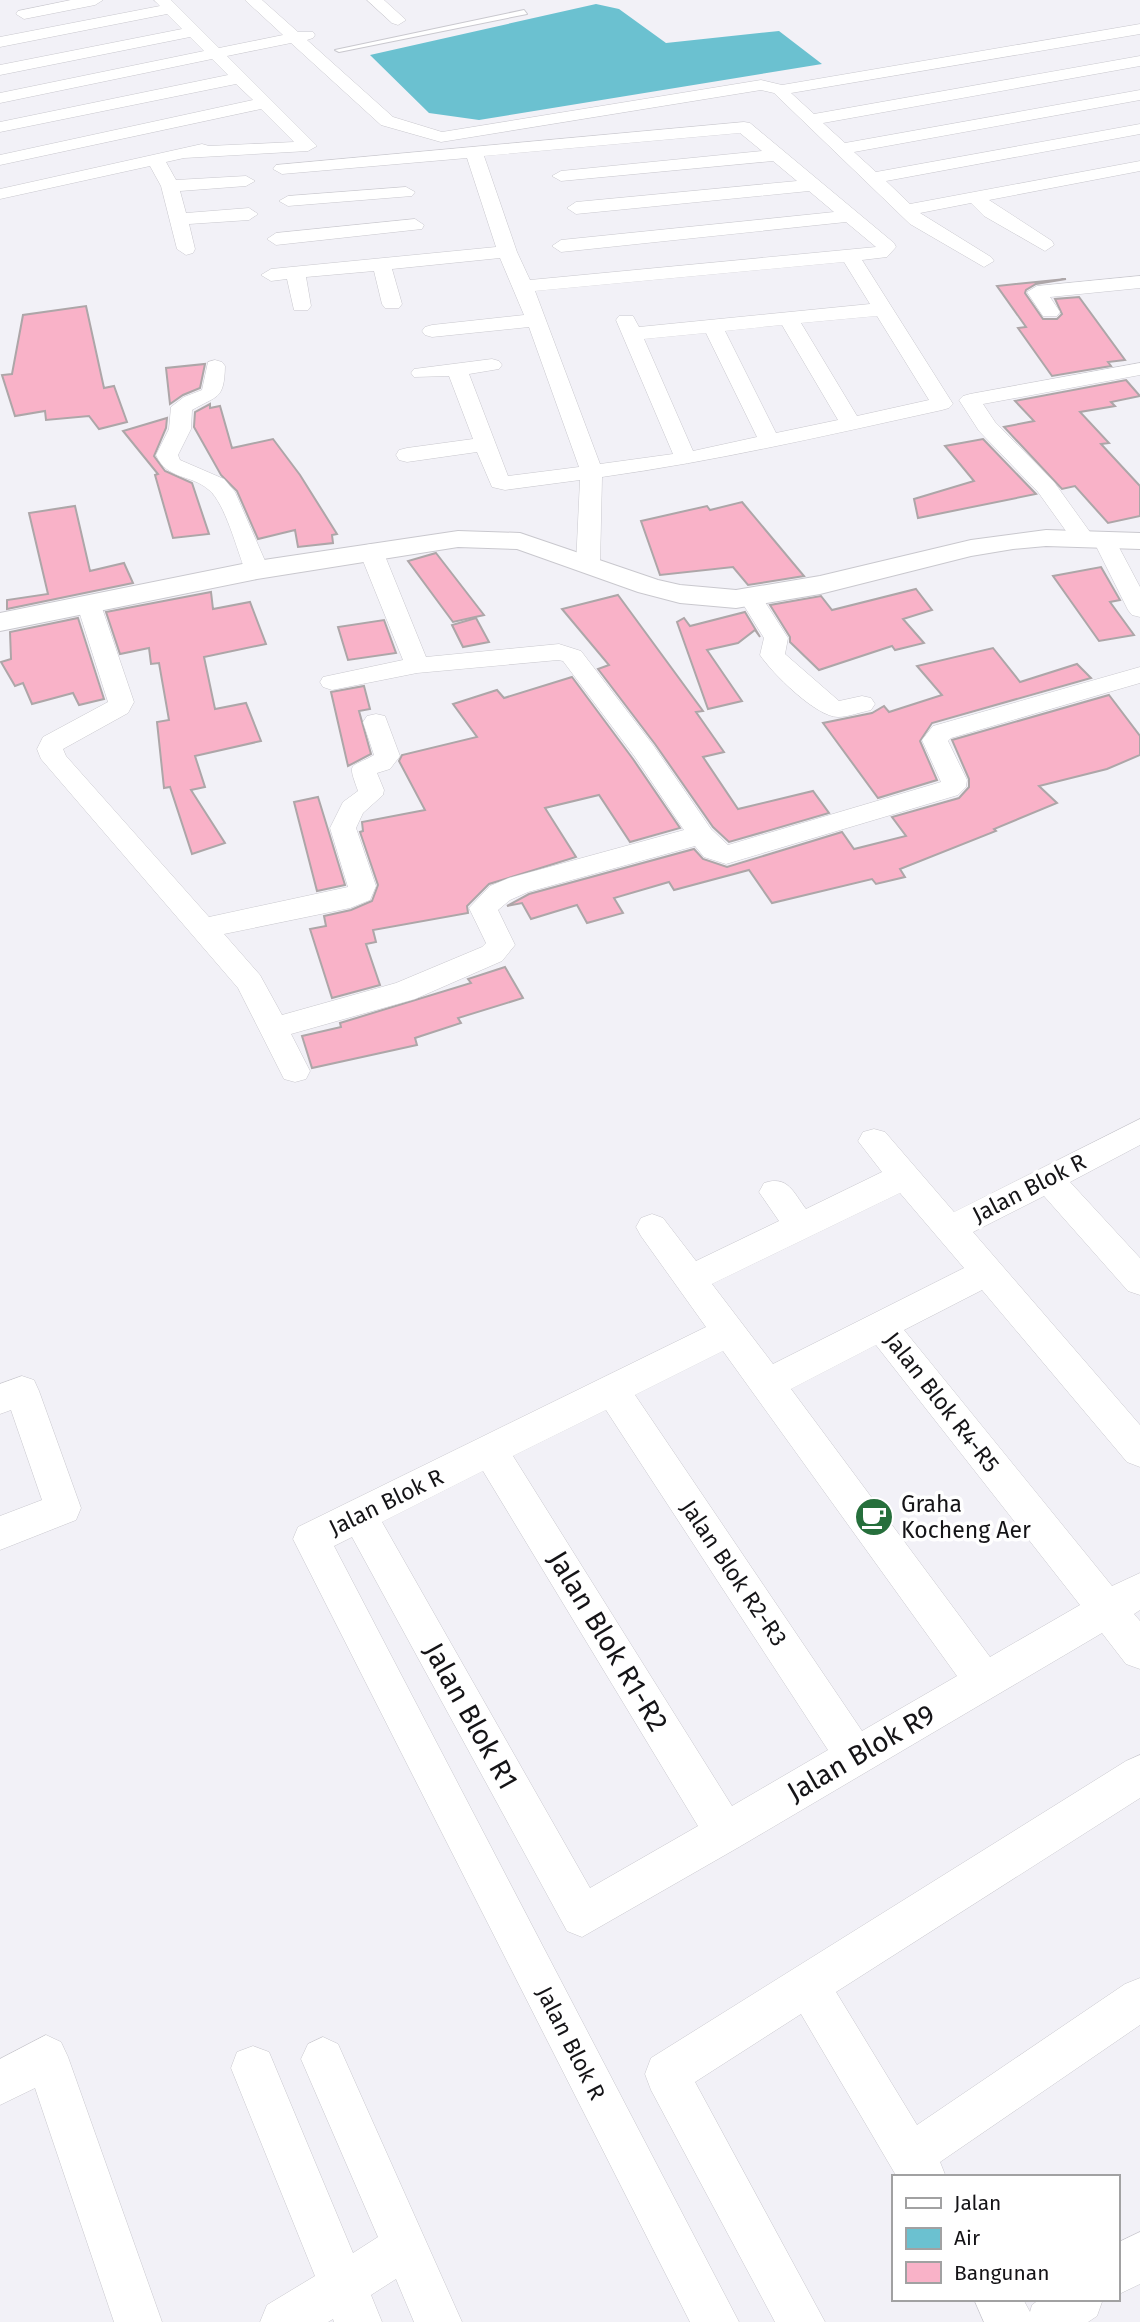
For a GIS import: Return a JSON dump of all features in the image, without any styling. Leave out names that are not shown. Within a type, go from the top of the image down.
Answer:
[{"type":"street","points":[[24,14],[95,0]]},
{"type":"street","points":[[253,0],[387,121],[425,135],[441,137],[761,85],[782,90],[1140,29]]},
{"type":"street","points":[[375,0],[398,20]]},
{"type":"street","points":[[0,42],[166,5],[292,131],[0,194]]},
{"type":"street","points":[[302,16],[358,66]]},
{"type":"street","points":[[0,70],[193,32]]},
{"type":"street","points":[[1115,34],[1140,51]]},
{"type":"street","points":[[0,98],[294,38],[329,41]]},
{"type":"street","points":[[810,120],[1140,61]]},
{"type":"street","points":[[0,127],[239,78]]},
{"type":"street","points":[[782,90],[782,94],[930,230],[984,261]]},
{"type":"street","points":[[841,149],[1140,95]]},
{"type":"street","points":[[0,160],[264,103]]},
{"type":"street","points":[[403,108],[412,116],[412,128]]},
{"type":"street","points":[[432,331],[530,303],[853,262],[880,253],[887,247],[728,113]]},
{"type":"street","points":[[282,169],[744,127]]},
{"type":"street","points":[[872,178],[1140,129]]},
{"type":"street","points":[[546,144],[592,242]]},
{"type":"street","points":[[474,152],[507,252],[530,303],[591,470],[588,565]]},
{"type":"street","points":[[561,176],[776,155]]},
{"type":"street","points":[[156,159],[170,186],[186,250]]},
{"type":"street","points":[[395,159],[425,260]]},
{"type":"street","points":[[907,210],[1140,166]]},
{"type":"street","points":[[170,186],[246,181]]},
{"type":"street","points":[[576,208],[811,185]]},
{"type":"street","points":[[288,201],[405,192]]},
{"type":"street","points":[[975,197],[991,212],[1045,245]]},
{"type":"street","points":[[180,219],[249,214]]},
{"type":"street","points":[[561,246],[849,216]]},
{"type":"street","points":[[276,239],[415,225]]},
{"type":"street","points":[[271,275],[507,252]]},
{"type":"street","points":[[853,262],[942,404]]},
{"type":"street","points":[[382,266],[392,304]]},
{"type":"street","points":[[296,273],[300,306]]},
{"type":"street","points":[[1049,312],[1037,292],[1140,282]]},
{"type":"street","points":[[686,459],[630,327],[712,325],[883,309]]},
{"type":"street","points":[[788,318],[851,424]]},
{"type":"street","points":[[712,325],[770,442]]},
{"type":"street","points":[[421,373],[492,365]]},
{"type":"street","points":[[215,366],[214,390],[211,395],[182,407],[180,429],[167,455],[171,464],[216,484],[227,497],[257,570]]},
{"type":"street","points":[[457,370],[500,482],[505,483],[591,470],[645,467],[942,404],[1140,369]]},
{"type":"street","points":[[970,400],[987,426],[1094,540],[1140,610]]},
{"type":"street","points":[[407,455],[486,444]]},
{"type":"street","points":[[0,622],[257,570],[458,539],[495,538],[541,547],[680,594],[710,598],[750,596],[820,585],[992,545],[1046,538],[1140,541]]},
{"type":"street","points":[[371,551],[417,665]]},
{"type":"street","points":[[750,596],[776,638],[772,655],[791,675],[832,708],[862,704]]},
{"type":"street","points":[[89,605],[121,702],[119,707],[61,737],[52,743],[50,749],[54,758],[250,982],[295,1071]]},
{"type":"street","points":[[332,682],[417,665],[559,652],[572,656],[644,751],[701,835],[714,850],[726,855],[945,791],[954,784],[935,740],[942,732],[1140,675]]},
{"type":"street","points":[[204,928],[350,898],[360,892],[362,886],[343,828],[352,808],[370,795],[365,768],[381,763],[387,756],[376,722]]},
{"type":"street","points":[[275,1028],[405,990],[492,954],[500,945],[483,908],[500,893],[519,885],[701,835]]},
{"type":"street","name":"Jalan Blok R","points":[[1140,1131],[950,1229],[1140,1451]]},
{"type":"street","points":[[874,1141],[950,1229]]},
{"type":"street","points":[[690,1279],[905,1176]]},
{"type":"street","points":[[1048,1179],[1140,1281]]},
{"type":"street","points":[[775,1192],[801,1226]]},
{"type":"street","points":[[652,1227],[984,1681]]},
{"type":"street","points":[[767,1384],[987,1272]]},
{"type":"street","name":"Jalan Blok R4-R5","points":[[881,1326],[1123,1600],[1140,1651]]},
{"type":"street","name":"Jalan Blok R","points":[[715,2322],[311,1539],[729,1332]]},
{"type":"street","name":"Jalan Blok R2-R3","points":[[612,1390],[855,1756]]},
{"type":"street","points":[[0,1399],[22,1391],[63,1508],[0,1534]]},
{"type":"street","name":"Jalan Blok R1-R2","points":[[491,1450],[725,1833]]},
{"type":"street","name":"Jalan Blok R1","points":[[359,1515],[582,1916]]},
{"type":"street","name":"Jalan Blok R9","points":[[582,1916],[1123,1600]]},
{"type":"street","points":[[801,2322],[667,2074],[1140,1775]]},
{"type":"street","points":[[808,1985],[917,2166],[1140,1999]]},
{"type":"street","points":[[0,2083],[46,2057],[138,2322]]},
{"type":"street","points":[[323,2059],[438,2322]]},
{"type":"street","points":[[253,2068],[351,2303]]},
{"type":"street","points":[[284,2322],[351,2303],[405,2246]]},
{"type":"street","points":[[1119,2271],[1140,2255]]},
{"type":"street","points":[[998,2301],[1010,2322]]},
{"type":"street","points":[[1049,2322],[1077,2301]]},
{"type":"lane","points":[[329,41],[524,12]]},
{"type":"water","points":[[596,4],[619,9],[666,43],[779,31],[822,64],[479,120],[429,113],[370,55]]},
{"type":"building","points":[[1066,279],[1036,284],[1025,293],[1043,319],[1057,319],[1062,314],[1055,299],[1079,297],[1125,360],[1108,362],[1111,366],[1052,376],[1018,328],[1026,327],[997,286]]},
{"type":"building","points":[[86,306],[104,388],[114,386],[127,422],[99,429],[89,416],[46,420],[45,411],[15,416],[2,375],[12,374],[23,315]]},
{"type":"building","points":[[205,364],[200,388],[170,404],[166,368]]},
{"type":"building","points":[[1126,380],[1140,396],[1111,402],[1115,406],[1080,412],[1109,443],[1101,444],[1140,486],[1140,516],[1108,523],[1075,486],[1062,489],[1004,427],[1034,421],[1015,401]]},
{"type":"building","points":[[210,404],[210,408],[220,406],[232,448],[273,439],[300,475],[337,534],[332,535],[333,543],[298,547],[295,530],[258,539],[237,491],[221,475],[194,427],[195,412]]},
{"type":"building","points":[[167,418],[166,428],[154,456],[165,471],[192,483],[209,534],[173,538],[155,475],[158,474],[123,431]]},
{"type":"building","points":[[983,439],[1036,494],[918,518],[914,499],[974,481],[945,446]]},
{"type":"building","points":[[742,502],[804,576],[748,585],[733,567],[660,575],[641,521],[707,506],[710,510]]},
{"type":"building","points":[[75,506],[90,571],[124,563],[133,583],[7,609],[7,600],[48,594],[29,513]]},
{"type":"building","points":[[436,553],[484,615],[453,622],[408,561]]},
{"type":"building","points":[[1101,567],[1120,600],[1110,602],[1134,635],[1099,641],[1053,576]]},
{"type":"building","points":[[916,589],[932,610],[903,619],[924,643],[895,650],[892,646],[819,670],[790,642],[790,637],[770,605],[821,596],[832,610]]},
{"type":"building","points":[[211,592],[213,609],[250,602],[266,644],[204,657],[215,709],[246,703],[261,741],[195,756],[205,787],[191,790],[225,843],[192,854],[170,787],[164,788],[157,722],[169,720],[159,663],[151,664],[149,648],[120,654],[106,612]]},
{"type":"building","points":[[618,595],[703,711],[696,712],[724,752],[703,757],[738,809],[813,791],[829,813],[729,842],[713,827],[598,669],[609,665],[562,609]]},
{"type":"building","points":[[745,612],[760,637],[755,630],[738,643],[707,650],[742,701],[708,709],[677,622],[684,618],[690,626]]},
{"type":"building","points":[[78,618],[104,699],[79,705],[73,693],[32,704],[23,683],[15,686],[1,662],[11,659],[10,632]]},
{"type":"building","points":[[476,618],[489,642],[463,647],[452,625]]},
{"type":"building","points":[[384,620],[396,653],[348,660],[338,627]]},
{"type":"building","points":[[993,648],[1020,682],[1077,664],[1091,678],[932,723],[920,741],[937,780],[878,798],[823,723],[872,713],[884,706],[889,712],[942,695],[917,666]]},
{"type":"building","points":[[572,677],[680,828],[630,842],[599,795],[545,808],[576,857],[489,884],[467,906],[468,913],[373,930],[376,942],[366,944],[380,985],[332,998],[310,929],[326,926],[324,916],[351,910],[372,901],[378,885],[360,832],[363,831],[362,822],[425,810],[399,761],[402,755],[477,737],[453,704],[497,690],[504,698]]},
{"type":"building","points":[[364,686],[370,709],[359,711],[371,754],[348,766],[331,692]]},
{"type":"building","points":[[1109,695],[1140,736],[1140,755],[1107,769],[1039,786],[1057,803],[994,829],[996,831],[900,869],[905,877],[876,884],[872,879],[772,903],[749,870],[674,890],[669,882],[614,898],[623,913],[587,923],[577,905],[531,919],[522,903],[507,906],[529,894],[694,849],[703,859],[727,867],[842,832],[854,849],[906,836],[892,817],[959,798],[969,787],[969,779],[952,740]]},
{"type":"building","points":[[318,797],[345,885],[317,891],[294,802]]},
{"type":"building","points":[[505,967],[523,998],[458,1018],[461,1023],[415,1038],[417,1045],[312,1068],[302,1036],[341,1027],[340,1023],[471,983],[468,979]]},
{"type":"place","name":"Graha Kocheng Aer","points":[[874,1517]]}]
